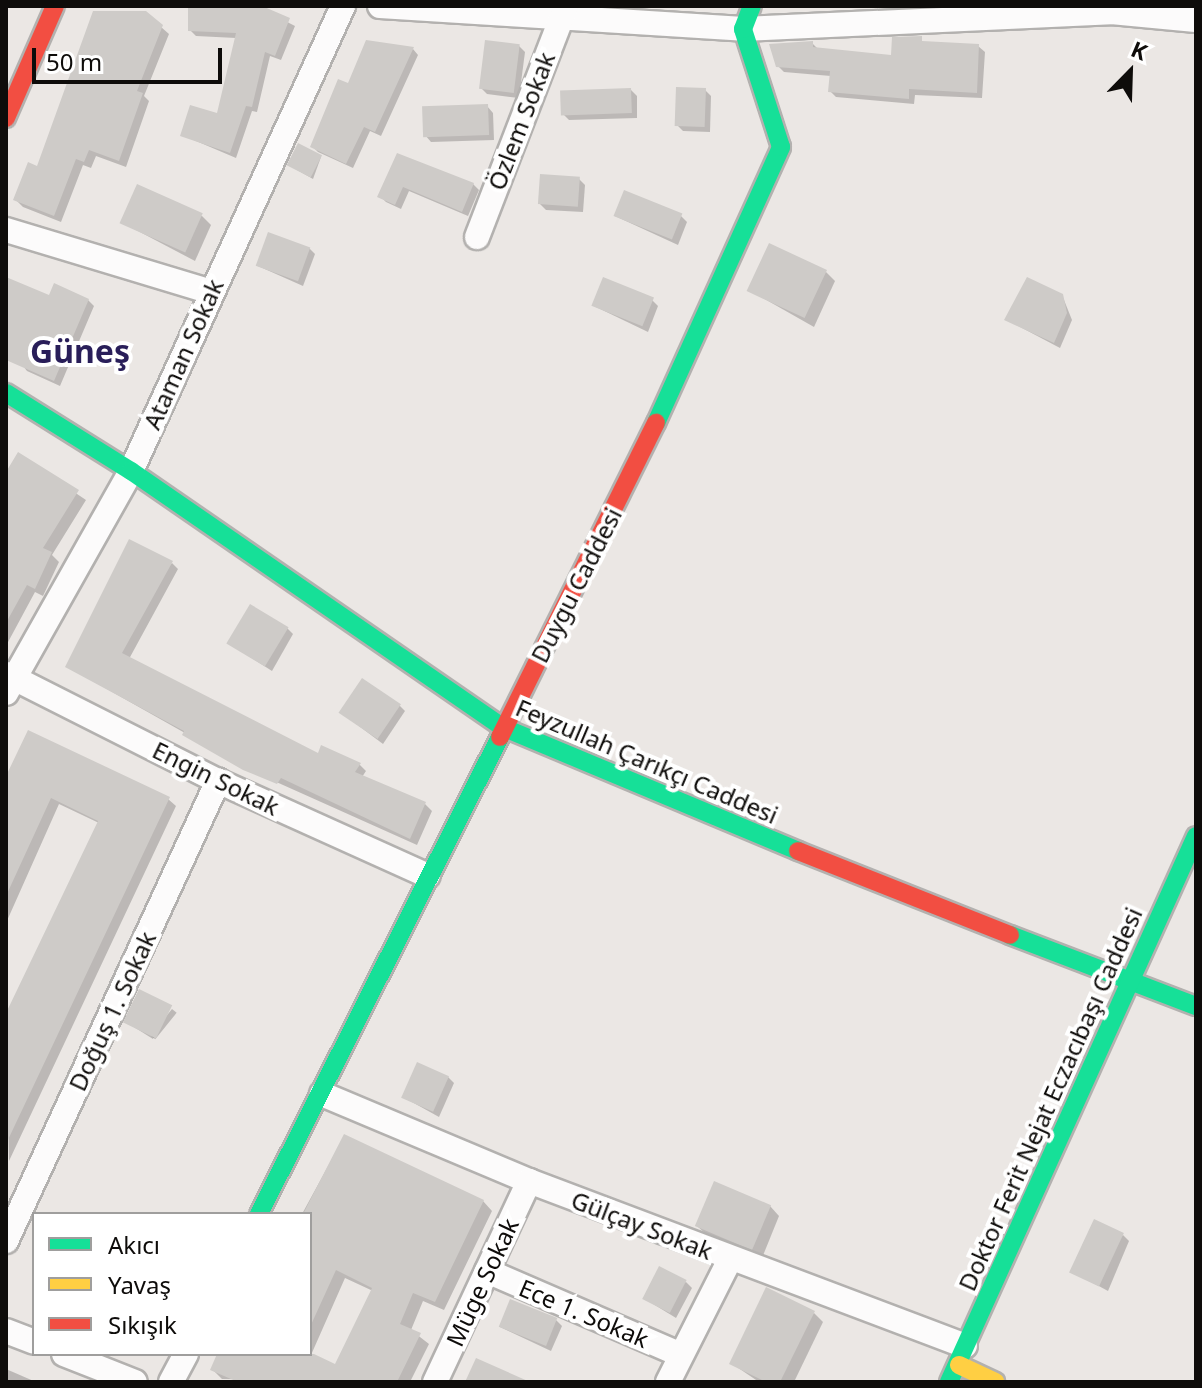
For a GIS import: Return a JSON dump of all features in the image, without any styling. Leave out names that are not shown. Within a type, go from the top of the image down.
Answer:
[{"type":"street","points":[[6,118],[55,6]]},
{"type":"street","name":"Ataman Sokak","points":[[8,681],[131,471],[343,6]]},
{"type":"street","points":[[380,6],[748,17],[1111,9],[1196,20]]},
{"type":"street","name":"Özlem Sokak","points":[[477,237],[563,12]]},
{"type":"street","name":"Duygu Caddesi","points":[[260,1212],[322,1094],[502,727],[635,470],[781,147],[748,17]]},
{"type":"street","points":[[6,230],[211,292]]},
{"type":"street","name":"Feyzullah Çarıkçı Caddesi","points":[[6,393],[131,471],[502,727],[879,885],[1196,1006]]},
{"type":"street","name":"Engin Sokak","points":[[8,681],[428,876]]},
{"type":"street","name":"Doğuş 1. Sokak","points":[[6,1241],[218,781]]},
{"type":"street","name":"Doktor Ferit Nejat Eczacıbaşı Caddesi","points":[[949,1382],[1128,980],[1196,836]]},
{"type":"street","name":"Gülçay Sokak","points":[[322,1094],[962,1356],[995,1382]]},
{"type":"street","name":"Müge Sokak","points":[[435,1382],[529,1181]]},
{"type":"street","points":[[668,1382],[730,1259]]},
{"type":"street","name":"Ece 1. Sokak","points":[[487,1271],[681,1355]]},
{"type":"street","points":[[6,1331],[32,1341]]},
{"type":"street","points":[[69,1356],[135,1382]]},
{"type":"street","points":[[171,1382],[185,1356]]},
{"type":"building","points":[[188,6],[262,6],[290,18],[275,56],[265,52],[252,107],[246,106],[230,153],[180,136],[190,105],[217,113],[236,33],[188,31]]},
{"type":"building","points":[[93,11],[146,11],[163,25],[137,91],[143,93],[119,161],[89,150],[84,162],[76,159],[54,216],[13,200],[28,162],[37,166]]},
{"type":"building","points":[[922,36],[922,41],[979,44],[977,93],[909,89],[909,99],[828,92],[830,71],[776,67],[769,44],[813,41],[813,47],[891,55],[892,37]]},
{"type":"building","points":[[366,40],[414,47],[375,132],[364,127],[346,164],[310,147],[338,79],[348,83]]},
{"type":"building","points":[[485,40],[520,44],[514,93],[479,89]]},
{"type":"building","points":[[676,87],[706,88],[705,127],[675,126]]},
{"type":"building","points":[[631,88],[632,113],[561,115],[560,90]]},
{"type":"building","points":[[488,104],[489,135],[423,137],[422,106]]},
{"type":"building","points":[[298,143],[322,155],[311,178],[287,165]]},
{"type":"building","points":[[397,153],[474,183],[462,212],[403,187],[395,205],[377,197]]},
{"type":"building","points":[[540,174],[580,177],[578,207],[538,204]]},
{"type":"building","points":[[137,184],[203,213],[185,253],[120,223]]},
{"type":"building","points":[[624,190],[682,214],[672,240],[614,216]]},
{"type":"building","points":[[268,232],[310,247],[298,281],[256,266]]},
{"type":"building","points":[[769,243],[827,270],[805,318],[747,291]]},
{"type":"building","points":[[6,277],[49,295],[54,283],[89,299],[54,381],[6,360]]},
{"type":"building","points":[[603,277],[654,298],[642,326],[591,306]]},
{"type":"building","points":[[1027,277],[1063,294],[1067,313],[1054,343],[1004,320]]},
{"type":"building","points":[[18,452],[79,490],[43,548],[52,552],[35,589],[27,585],[6,623],[6,472]]},
{"type":"building","points":[[129,539],[173,561],[122,653],[318,753],[321,745],[361,763],[355,772],[426,802],[410,839],[281,778],[277,784],[243,770],[182,735],[184,731],[65,667]]},
{"type":"building","points":[[250,604],[289,627],[265,667],[226,643]]},
{"type":"building","points":[[362,678],[401,704],[377,739],[339,713]]},
{"type":"building","points":[[28,730],[170,797],[6,1144],[6,1013],[98,821],[51,798],[6,896],[6,776]]},
{"type":"building","points":[[139,989],[172,1005],[156,1038],[123,1022]]},
{"type":"building","points":[[417,1062],[449,1076],[433,1112],[401,1098]]},
{"type":"building","points":[[344,1134],[484,1200],[435,1302],[413,1293],[400,1324],[421,1333],[397,1382],[238,1382],[210,1370],[216,1356],[314,1354],[335,1364],[372,1288],[336,1270],[312,1323],[312,1212],[304,1212]]},
{"type":"building","points":[[714,1181],[771,1205],[752,1250],[695,1226]]},
{"type":"building","points":[[1094,1219],[1124,1233],[1099,1286],[1069,1272]]},
{"type":"building","points":[[659,1266],[687,1280],[670,1313],[642,1299]]},
{"type":"building","points":[[766,1287],[815,1311],[780,1382],[766,1382],[729,1364]]},
{"type":"building","points":[[510,1299],[557,1318],[546,1346],[499,1327]]},
{"type":"building","points":[[476,1358],[530,1382],[465,1382]]},
{"type":"traffic: fast","points":[[656,423],[781,147],[743,29],[752,6]]},
{"type":"traffic: fast","points":[[6,393],[131,471],[502,727],[798,851]]},
{"type":"traffic: fast","points":[[260,1212],[500,737]]},
{"type":"traffic: fast","points":[[949,1382],[1196,836]]},
{"type":"traffic: fast","points":[[1010,935],[1196,1006]]},
{"type":"traffic: slow","points":[[959,1365],[995,1382]]},
{"type":"traffic: jam","points":[[6,118],[55,6]]},
{"type":"traffic: jam","points":[[500,737],[656,423]]},
{"type":"traffic: jam","points":[[798,851],[1010,935]]},
{"type":"district","name":"Güneş","points":[[80,351]]}]
